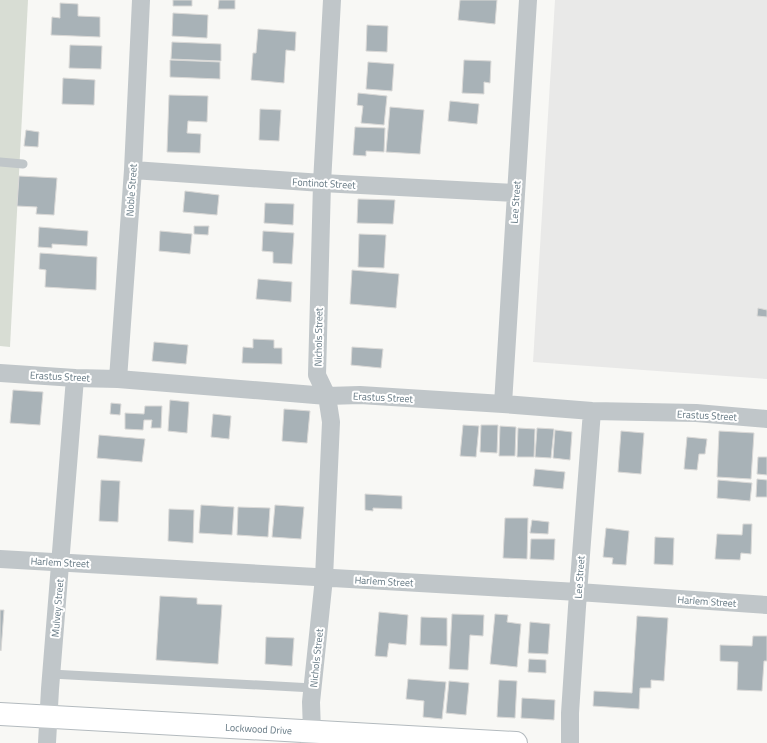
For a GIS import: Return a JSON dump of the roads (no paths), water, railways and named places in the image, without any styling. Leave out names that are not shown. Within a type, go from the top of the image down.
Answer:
[{"type":"main road","name":"Lockwood Drive","points":[[0,714],[311,737],[516,743]]},
{"type":"street","name":"Noble Street","points":[[118,379],[133,170],[141,0]]},
{"type":"street","name":"Nichols Street","points":[[311,737],[311,702],[324,578],[331,422],[327,396],[317,374],[322,183],[332,0]]},
{"type":"street","name":"Lee Street","points":[[503,404],[528,0]]},
{"type":"street","name":"Fontinot Street","points":[[133,170],[322,183],[516,193]]},
{"type":"street","name":"Erastus Street","points":[[0,373],[118,379],[327,396],[360,395],[592,411],[696,413],[767,419]]},
{"type":"street","name":"Mulvey Street","points":[[47,743],[51,674],[75,378]]},
{"type":"street","name":"Lee Street","points":[[570,743],[578,592],[592,411]]},
{"type":"street","name":"Harlem Street","points":[[0,559],[578,592],[767,605]]},
{"type":"lane","points":[[0,162],[23,164]]},
{"type":"lane","points":[[51,674],[313,688]]}]
